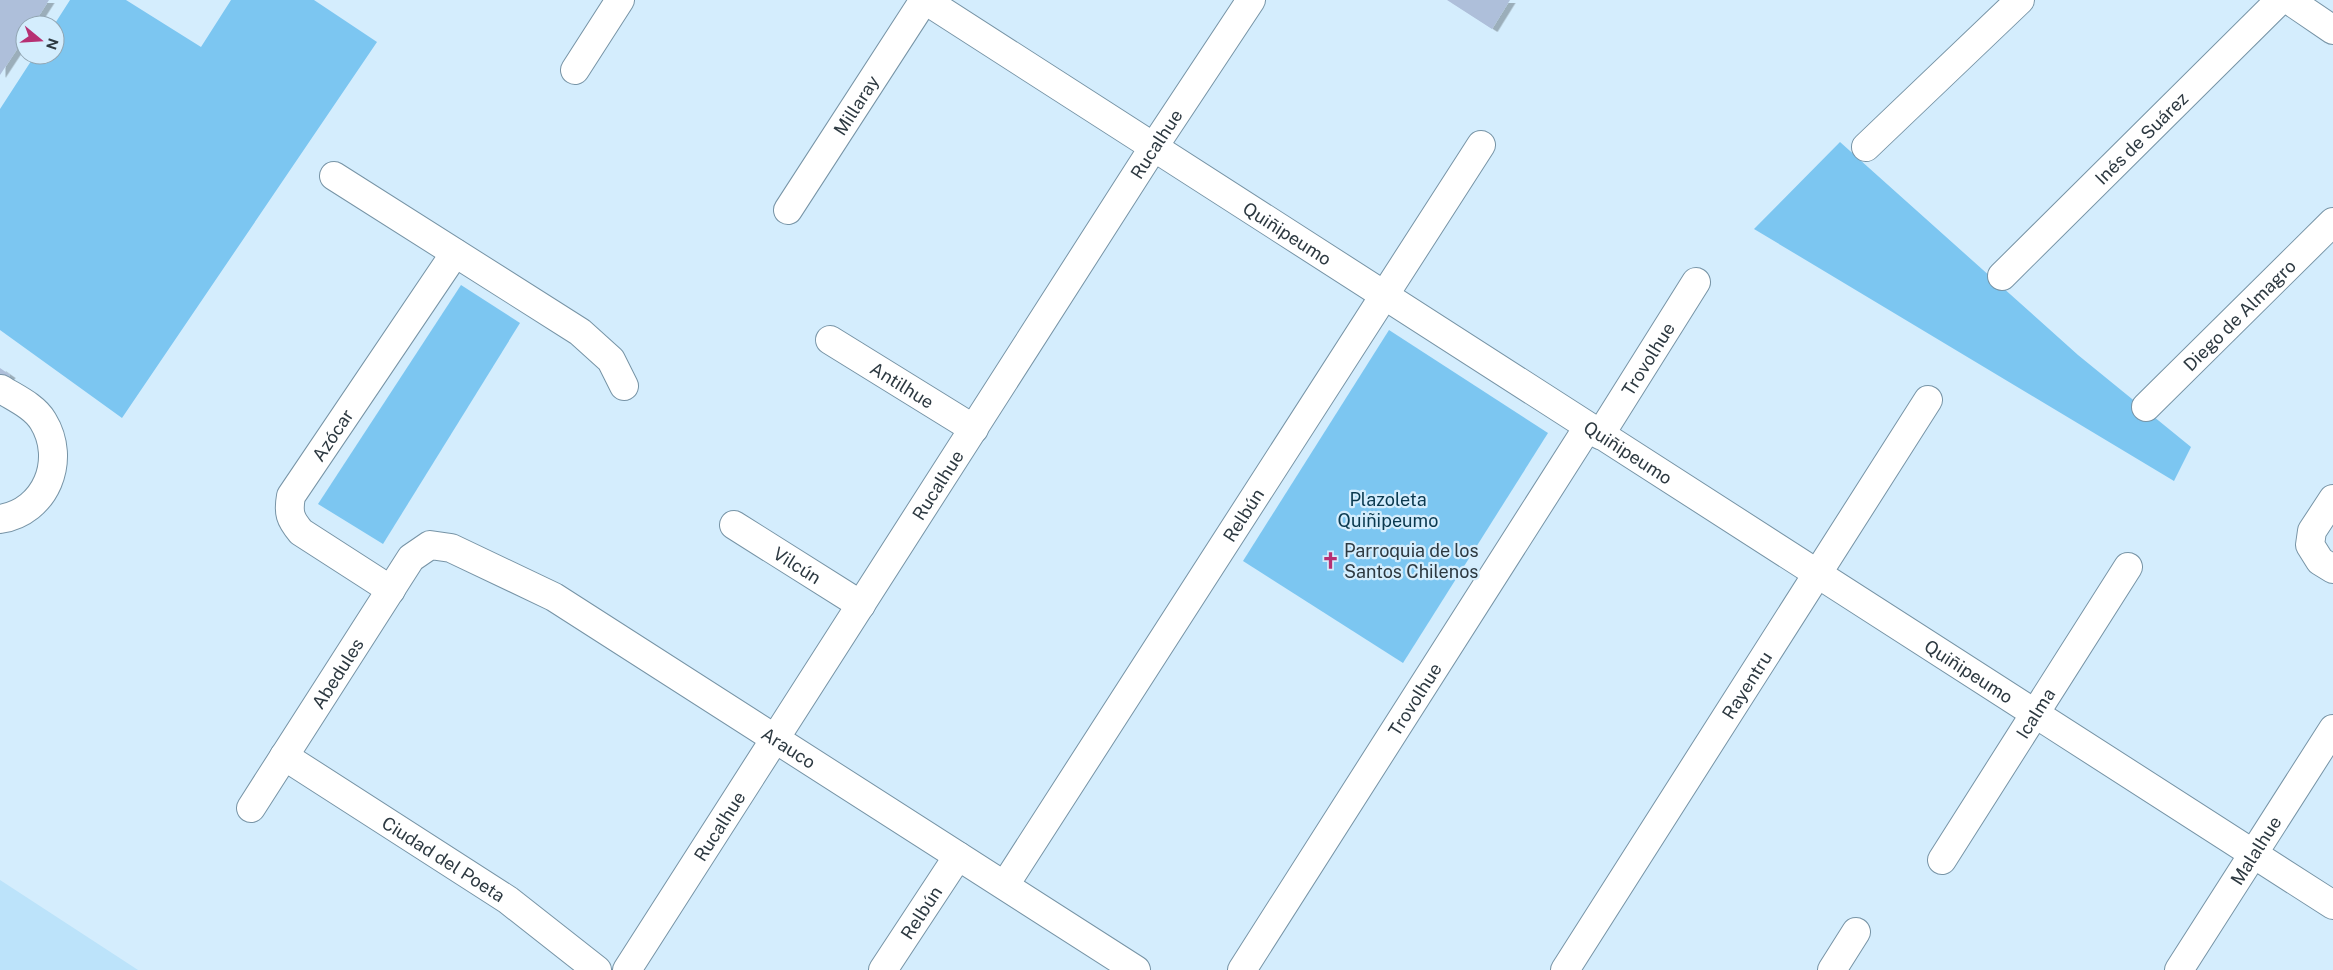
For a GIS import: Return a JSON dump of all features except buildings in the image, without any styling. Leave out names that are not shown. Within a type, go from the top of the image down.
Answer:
[{"type":"street","points":[[575,70],[620,0]]},
{"type":"street","name":"Quiñipeumo","points":[[924,0],[2333,905]]},
{"type":"street","name":"Millaray","points":[[788,210],[924,0]]},
{"type":"street","name":"Rucalhue","points":[[627,970],[1153,148],[1251,0]]},
{"type":"street","points":[[1866,147],[2020,0]]},
{"type":"street","name":"Inés de Suárez","points":[[2002,276],[2280,0]]},
{"type":"street","points":[[2289,0],[2333,30]]},
{"type":"street","name":"Relbún","points":[[1004,886],[1481,145]]},
{"type":"street","points":[[334,176],[580,332],[611,360],[624,386]]},
{"type":"street","name":"Diego de Almagro","points":[[2146,407],[2333,222]]},
{"type":"street","name":"Azócar","points":[[390,590],[301,532],[290,519],[291,496],[455,253]]},
{"type":"street","name":"Trovolhue","points":[[1242,970],[1594,431],[1696,282]]},
{"type":"street","name":"Antilhue","points":[[830,340],[974,429]]},
{"type":"street","points":[[0,519],[17,514],[41,495],[50,481],[54,450],[50,434],[42,420],[31,408],[1,389]]},
{"type":"street","name":"Rayentru","points":[[1565,970],[1928,400]]},
{"type":"street","points":[[2333,499],[2312,531],[2310,545],[2320,561],[2333,568]]},
{"type":"street","name":"Vilcún","points":[[734,525],[861,605]]},
{"type":"street","name":"Abedules","points":[[251,808],[411,558],[430,545]]},
{"type":"street","name":"Arauco","points":[[430,545],[451,548],[554,597],[1136,970]]},
{"type":"street","name":"Icalma","points":[[1942,860],[2128,567]]},
{"type":"street","name":"Malalhue","points":[[2179,970],[2333,728]]},
{"type":"street","name":"Ciudad del Poeta","points":[[284,756],[508,900],[597,970]]},
{"type":"street","name":"Relbún","points":[[883,970],[958,856]]},
{"type":"street","points":[[1832,970],[1856,932]]},
{"type":"shaded area","points":[[0,880],[138,970],[0,970]]},
{"type":"green space","points":[[70,0],[126,0],[201,47],[231,0],[314,0],[377,42],[122,418],[0,330],[0,109],[29,65],[65,65],[65,15],[60,15]]},
{"type":"green space","points":[[1840,142],[2078,355],[2191,447],[2174,481],[1754,229]]},
{"type":"green space","points":[[461,285],[520,323],[383,544],[318,504]]},
{"type":"green space","name":"Plazoleta Quiñipeumo","points":[[1389,330],[1548,433],[1403,663],[1243,561]]},
{"type":"place","name":"Parroquia de los Santos Chilenos","points":[[1330,560]]}]
